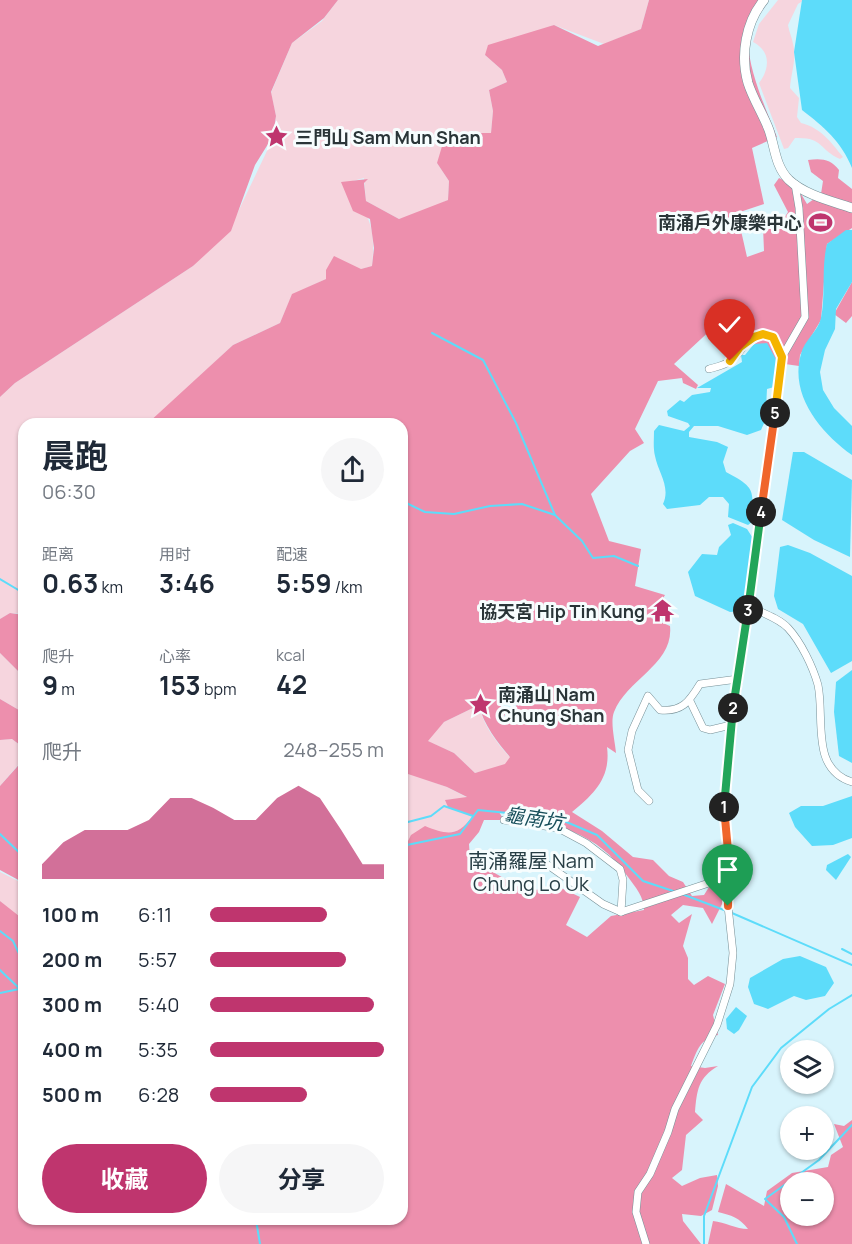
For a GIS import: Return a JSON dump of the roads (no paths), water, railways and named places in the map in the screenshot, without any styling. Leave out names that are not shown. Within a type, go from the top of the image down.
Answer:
[{"type":"street","points":[[764,0],[754,14],[749,29],[746,48],[747,77],[769,130],[778,166],[795,184],[807,192],[852,208]]},
{"type":"street","points":[[646,1244],[636,1212],[638,1192],[650,1174],[675,1109],[717,1025],[730,984],[733,953],[723,798],[782,357],[805,317],[800,218],[795,184]]},
{"type":"street","points":[[709,369],[730,361],[750,338],[763,334],[773,337],[782,357]]},
{"type":"street","points":[[748,606],[787,626],[798,642],[817,683],[820,735],[825,755],[833,772],[852,782]]},
{"type":"street","points":[[650,801],[638,790],[628,750],[633,731],[648,696],[660,710],[672,711],[690,701],[700,684],[738,680]]},
{"type":"street","points":[[690,701],[703,728],[710,730],[731,726]]},
{"type":"street","points":[[504,820],[558,828],[586,843],[620,869],[623,880],[621,912]]},
{"type":"street","points":[[545,863],[603,904],[621,912],[727,877]]},
{"type":"water","points":[[802,0],[852,0],[852,168],[843,150],[831,135],[802,110],[794,52]]},
{"type":"water","points":[[846,230],[852,230],[852,282],[836,309],[835,329],[825,350],[820,372],[823,390],[834,408],[852,426],[852,455],[829,436],[810,412],[800,384],[798,369],[803,349],[821,318],[827,244]]},
{"type":"water","points":[[767,343],[778,363],[774,387],[767,389],[766,408],[769,412],[761,430],[747,435],[718,426],[694,426],[689,432],[689,437],[717,442],[728,447],[723,462],[726,472],[743,482],[751,491],[752,522],[748,525],[728,517],[729,504],[723,497],[709,497],[700,505],[667,509],[663,504],[665,486],[654,453],[654,431],[659,425],[684,431],[690,426],[688,423],[668,416],[667,411],[680,400],[684,402],[692,395],[710,392],[711,388],[697,388],[742,362],[741,355],[745,355],[754,344]]},
{"type":"water","points":[[793,452],[804,452],[852,480],[850,557],[814,540],[782,520]]},
{"type":"water","points":[[733,523],[747,529],[756,543],[746,603],[742,611],[730,612],[695,596],[688,572],[702,554],[717,555],[719,547],[731,535],[728,525]]},
{"type":"water","points":[[788,545],[810,553],[852,576],[852,661],[831,673],[803,624],[778,609],[774,596],[780,547]]},
{"type":"water","points":[[852,670],[852,763],[839,756],[834,712],[836,682]]},
{"type":"water","points":[[852,796],[852,838],[833,845],[812,846],[795,827],[789,813],[801,806],[823,806]]},
{"type":"water","points":[[848,854],[851,857],[836,880],[826,870],[827,865]]},
{"type":"water","points":[[800,956],[826,967],[834,983],[825,996],[806,1000],[794,996],[768,1009],[754,1004],[748,987],[750,978],[783,959]]},
{"type":"water","points":[[736,1007],[747,1016],[734,1034],[727,1029],[726,1019]]},
{"type":"waterway","points":[[432,333],[483,360],[516,423],[555,515],[582,541],[593,558],[614,556],[638,566]]},
{"type":"waterway","points":[[408,504],[425,512],[454,514],[490,506],[522,504],[555,515]]},
{"type":"waterway","points":[[0,579],[18,590]]},
{"type":"waterway","points":[[408,822],[431,816],[444,806],[473,816]]},
{"type":"waterway","name":"龜南坑","points":[[408,845],[460,834],[478,810],[557,818],[597,835],[643,881],[673,891]]},
{"type":"waterway","points":[[0,834],[18,851]]},
{"type":"waterway","name":"龜南坑","points":[[682,894],[724,910]]},
{"type":"waterway","name":"龜南坑","points":[[732,913],[852,965]]},
{"type":"waterway","points":[[0,931],[13,941],[18,951]]},
{"type":"waterway","points":[[842,949],[852,954]]},
{"type":"waterway","points":[[0,970],[18,987]]},
{"type":"waterway","name":"龜南坑","points":[[0,993],[18,989]]},
{"type":"waterway","points":[[704,1244],[704,1216],[752,1087],[781,1048],[829,1009],[852,995]]},
{"type":"waterway","points":[[797,1244],[784,1217],[765,1199],[819,1160],[852,1125]]},
{"type":"waterway","points":[[257,1225],[260,1244]]},
{"type":"place","name":"三門山 Sam Mun Shan","points":[[277,137]]},
{"type":"place","name":"南涌戶外康樂中心","points":[[820,222]]},
{"type":"place","name":"協天宮 Hip Tin Kung","points":[[663,611]]},
{"type":"place","name":"南涌山 Nam Chung Shan","points":[[480,704]]},
{"type":"district","name":"南涌羅屋 Nam Chung Lo Uk","points":[[531,872]]}]
